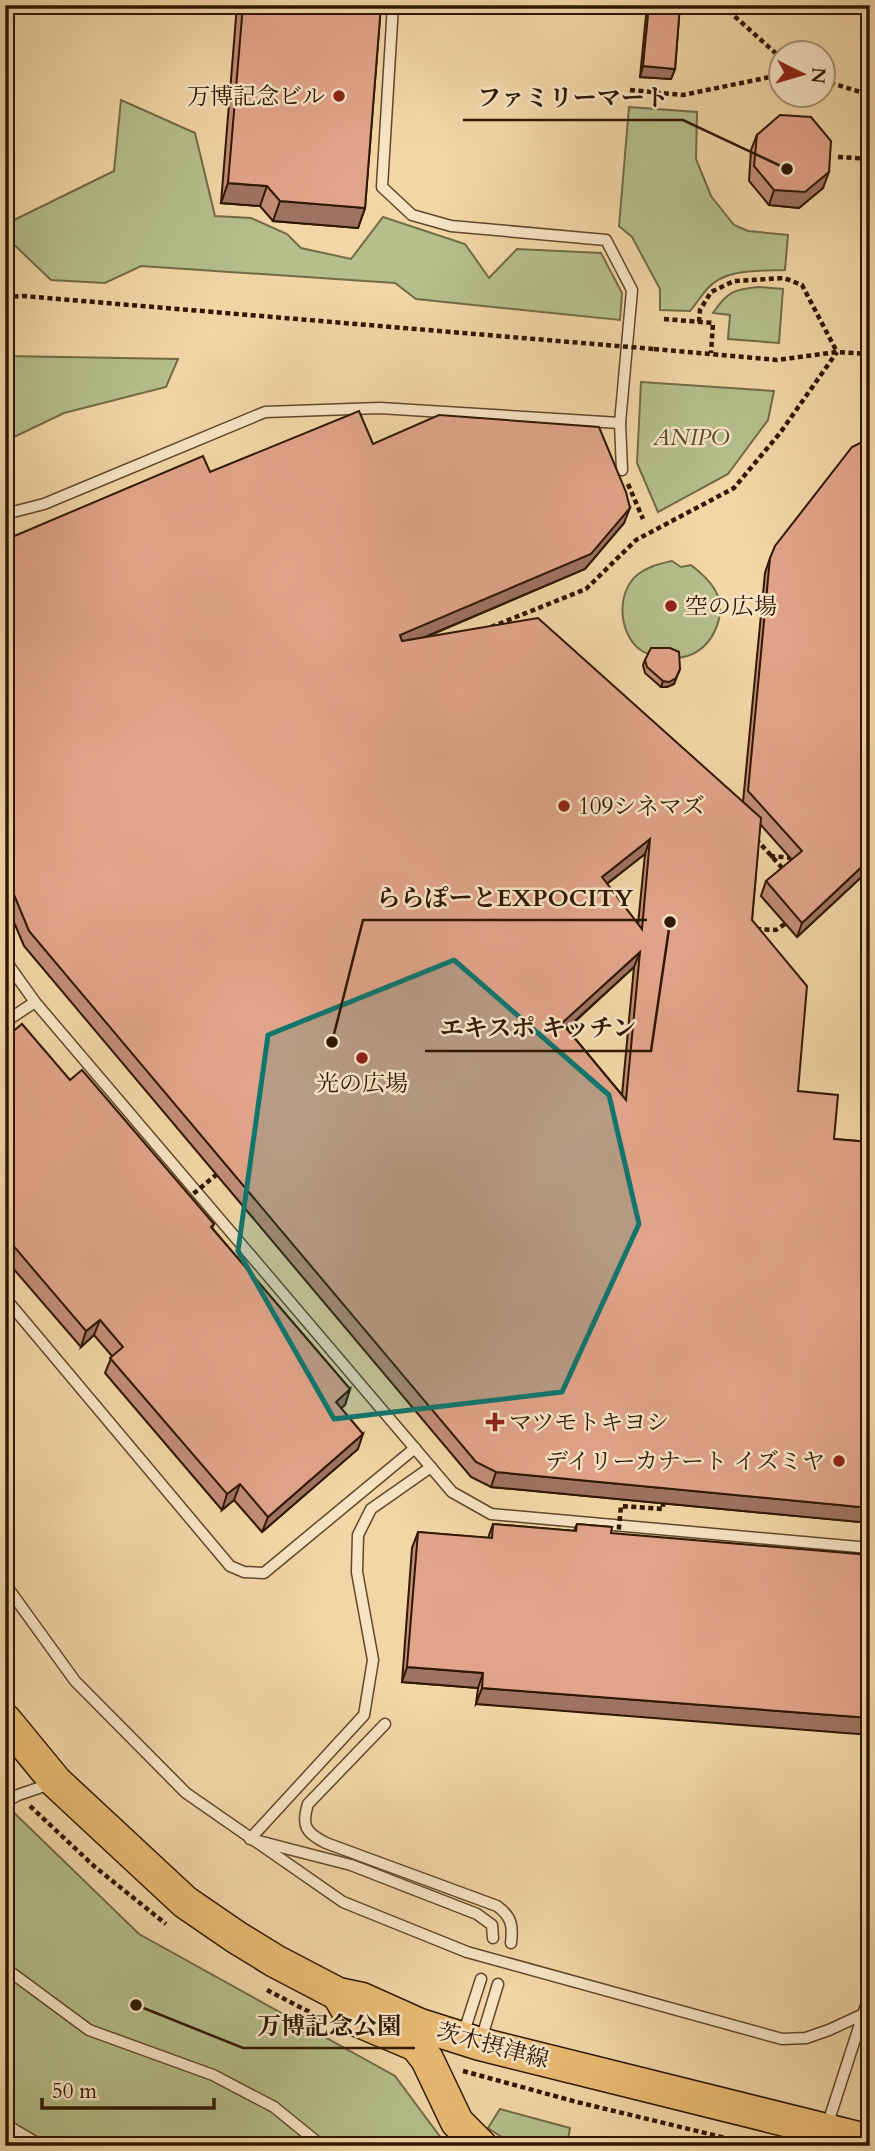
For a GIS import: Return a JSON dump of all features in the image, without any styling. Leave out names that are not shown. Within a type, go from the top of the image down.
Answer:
[{"type":"main road","name":"茨木摂津線","points":[[5,1720],[56,1782],[185,1902],[275,1961],[338,1994],[362,1999],[420,2025],[465,2050],[870,2141]]},
{"type":"main road","points":[[338,1994],[352,2018],[416,2045],[427,2059],[457,2122],[481,2146]]},
{"type":"lane","points":[[393,5],[382,187],[412,215],[451,226],[606,240],[632,290],[620,423],[622,470]]},
{"type":"lane","points":[[5,514],[44,504],[265,412],[380,408],[620,423]]},
{"type":"lane","points":[[5,960],[35,1002],[452,1492],[491,1514],[870,1548]]},
{"type":"lane","points":[[5,1022],[35,1002]]},
{"type":"lane","points":[[5,1298],[230,1566],[244,1572],[264,1573],[415,1448]]},
{"type":"lane","points":[[250,1839],[364,1715],[373,1660],[357,1572],[358,1535],[371,1509],[431,1467]]},
{"type":"lane","points":[[5,1584],[75,1681],[186,1793],[343,1902],[467,1952],[782,2039],[806,2038],[866,2013]]},
{"type":"lane","points":[[385,1724],[308,1804],[304,1815],[305,1827],[314,1837],[326,1843],[497,1906],[507,1914],[512,1929],[511,1943]]},
{"type":"lane","points":[[5,1802],[56,1782]]},
{"type":"lane","points":[[250,1839],[351,1865],[477,1914],[492,1925],[494,1938]]},
{"type":"lane","points":[[5,1968],[89,2030],[213,2076],[274,2107],[322,2146]]},
{"type":"lane","points":[[465,2050],[481,1979]]},
{"type":"lane","points":[[465,2050],[498,1984]]},
{"type":"lane","points":[[826,2130],[866,2013],[870,1993]]},
{"type":"lane","points":[[5,2124],[41,2146]]},
{"type":"path","points":[[722,5],[766,44]]},
{"type":"path","points":[[630,90],[683,94],[766,78]]},
{"type":"path","points":[[836,85],[870,96]]},
{"type":"path","points":[[838,157],[870,159]]},
{"type":"path","points":[[699,322],[700,310],[712,292],[734,281],[784,278],[802,285],[837,352]]},
{"type":"path","points":[[5,297],[23,296],[777,360],[837,352],[870,354]]},
{"type":"path","points":[[664,319],[713,323],[711,354]]},
{"type":"path","points":[[488,628],[586,589],[636,540],[734,488],[780,433],[837,352]]},
{"type":"path","points":[[856,457],[870,439]]},
{"type":"path","points":[[622,470],[643,519]]},
{"type":"path","points":[[755,837],[787,873]]},
{"type":"path","points":[[770,856],[795,858]]},
{"type":"path","points":[[748,928],[776,930],[785,923]]},
{"type":"path","points":[[179,1206],[216,1175]]},
{"type":"path","points":[[617,1549],[621,1506],[663,1509],[663,1503]]},
{"type":"path","points":[[465,2050],[515,2087],[760,2146]]},
{"type":"highlighted area","points":[[454,960],[609,1095],[639,1224],[562,1392],[334,1419],[238,1251],[268,1035]]},
{"type":"green space","points":[[121,100],[195,133],[215,216],[251,218],[287,234],[301,248],[351,259],[383,217],[465,244],[489,278],[517,249],[601,253],[622,293],[620,320],[416,299],[395,283],[141,266],[105,283],[51,280],[6,237],[8,223],[114,171]]},
{"type":"green space","points":[[629,107],[697,112],[696,159],[711,196],[734,225],[748,231],[788,235],[785,270],[754,271],[723,277],[707,289],[690,311],[660,310],[660,289],[632,237],[619,226]]},
{"type":"green space","points":[[759,287],[783,289],[779,343],[728,339],[730,315],[713,313],[732,293]]},
{"type":"green space","points":[[5,356],[178,359],[166,387],[64,413],[5,439]]},
{"type":"green space","name":"ANIPO","points":[[641,382],[774,391],[768,420],[728,474],[658,512],[637,463]]},
{"type":"green space","name":"空の広場","points":[[672,561],[681,567],[691,565],[704,576],[714,588],[720,602],[716,629],[706,645],[691,655],[673,658],[650,654],[634,644],[628,635],[623,614],[625,593],[637,575],[649,567]]},
{"type":"green space","points":[[5,1804],[139,1934],[395,2076],[447,2146],[5,2146]]},
{"type":"green space","points":[[500,2109],[570,2128],[567,2146],[515,2146],[488,2128]]},
{"type":"building","name":"万博記念ビル","points":[[243,5],[381,5],[365,208],[280,201],[267,186],[228,183]]},
{"type":"building","points":[[649,5],[680,5],[675,69],[643,66]]},
{"type":"building","points":[[780,115],[811,117],[831,141],[829,172],[805,192],[774,190],[754,166],[757,135]]},
{"type":"building","points":[[359,411],[373,444],[439,415],[599,427],[630,508],[591,554],[400,635],[402,641],[538,618],[761,818],[752,920],[807,986],[798,1091],[838,1095],[834,1139],[870,1142],[870,1508],[496,1472],[476,1462],[29,931],[5,873],[5,540],[203,456],[210,472]],"holes":[[[650,839],[642,929],[602,877]],[[640,952],[626,1100],[562,1023]]]},
{"type":"building","points":[[860,443],[870,444],[870,859],[802,923],[766,881],[802,851],[748,791],[770,558],[775,546],[852,447]]},
{"type":"building","points":[[651,648],[670,648],[679,652],[680,669],[676,678],[669,682],[663,681],[647,667],[645,660]]},
{"type":"building","points":[[22,1024],[70,1080],[82,1070],[214,1224],[211,1227],[350,1389],[336,1402],[363,1434],[268,1517],[240,1484],[227,1494],[110,1358],[123,1347],[100,1320],[86,1331],[5,1236],[5,1038]]},
{"type":"building","points":[[493,1524],[576,1531],[577,1524],[612,1527],[611,1533],[870,1555],[870,1718],[482,1688],[483,1673],[407,1667],[418,1532],[492,1538]]},
{"type":"place","name":"万博記念ビル","points":[[339,96]]},
{"type":"place","name":"ファミリーマート","points":[[787,169]]},
{"type":"place","name":"空の広場","points":[[671,606]]},
{"type":"place","name":"109シネマズ","points":[[564,806]]},
{"type":"place","name":"エキスポ キッチン","points":[[670,922]]},
{"type":"place","name":"ららぽーとEXPOCITY","points":[[332,1042]]},
{"type":"place","name":"光の広場","points":[[362,1058]]},
{"type":"place","name":"マツモトキヨシ","points":[[495,1422]]},
{"type":"place","name":"デイリーカナート イズミヤ","points":[[839,1461]]},
{"type":"place","name":"万博記念公園","points":[[136,2005]]}]
